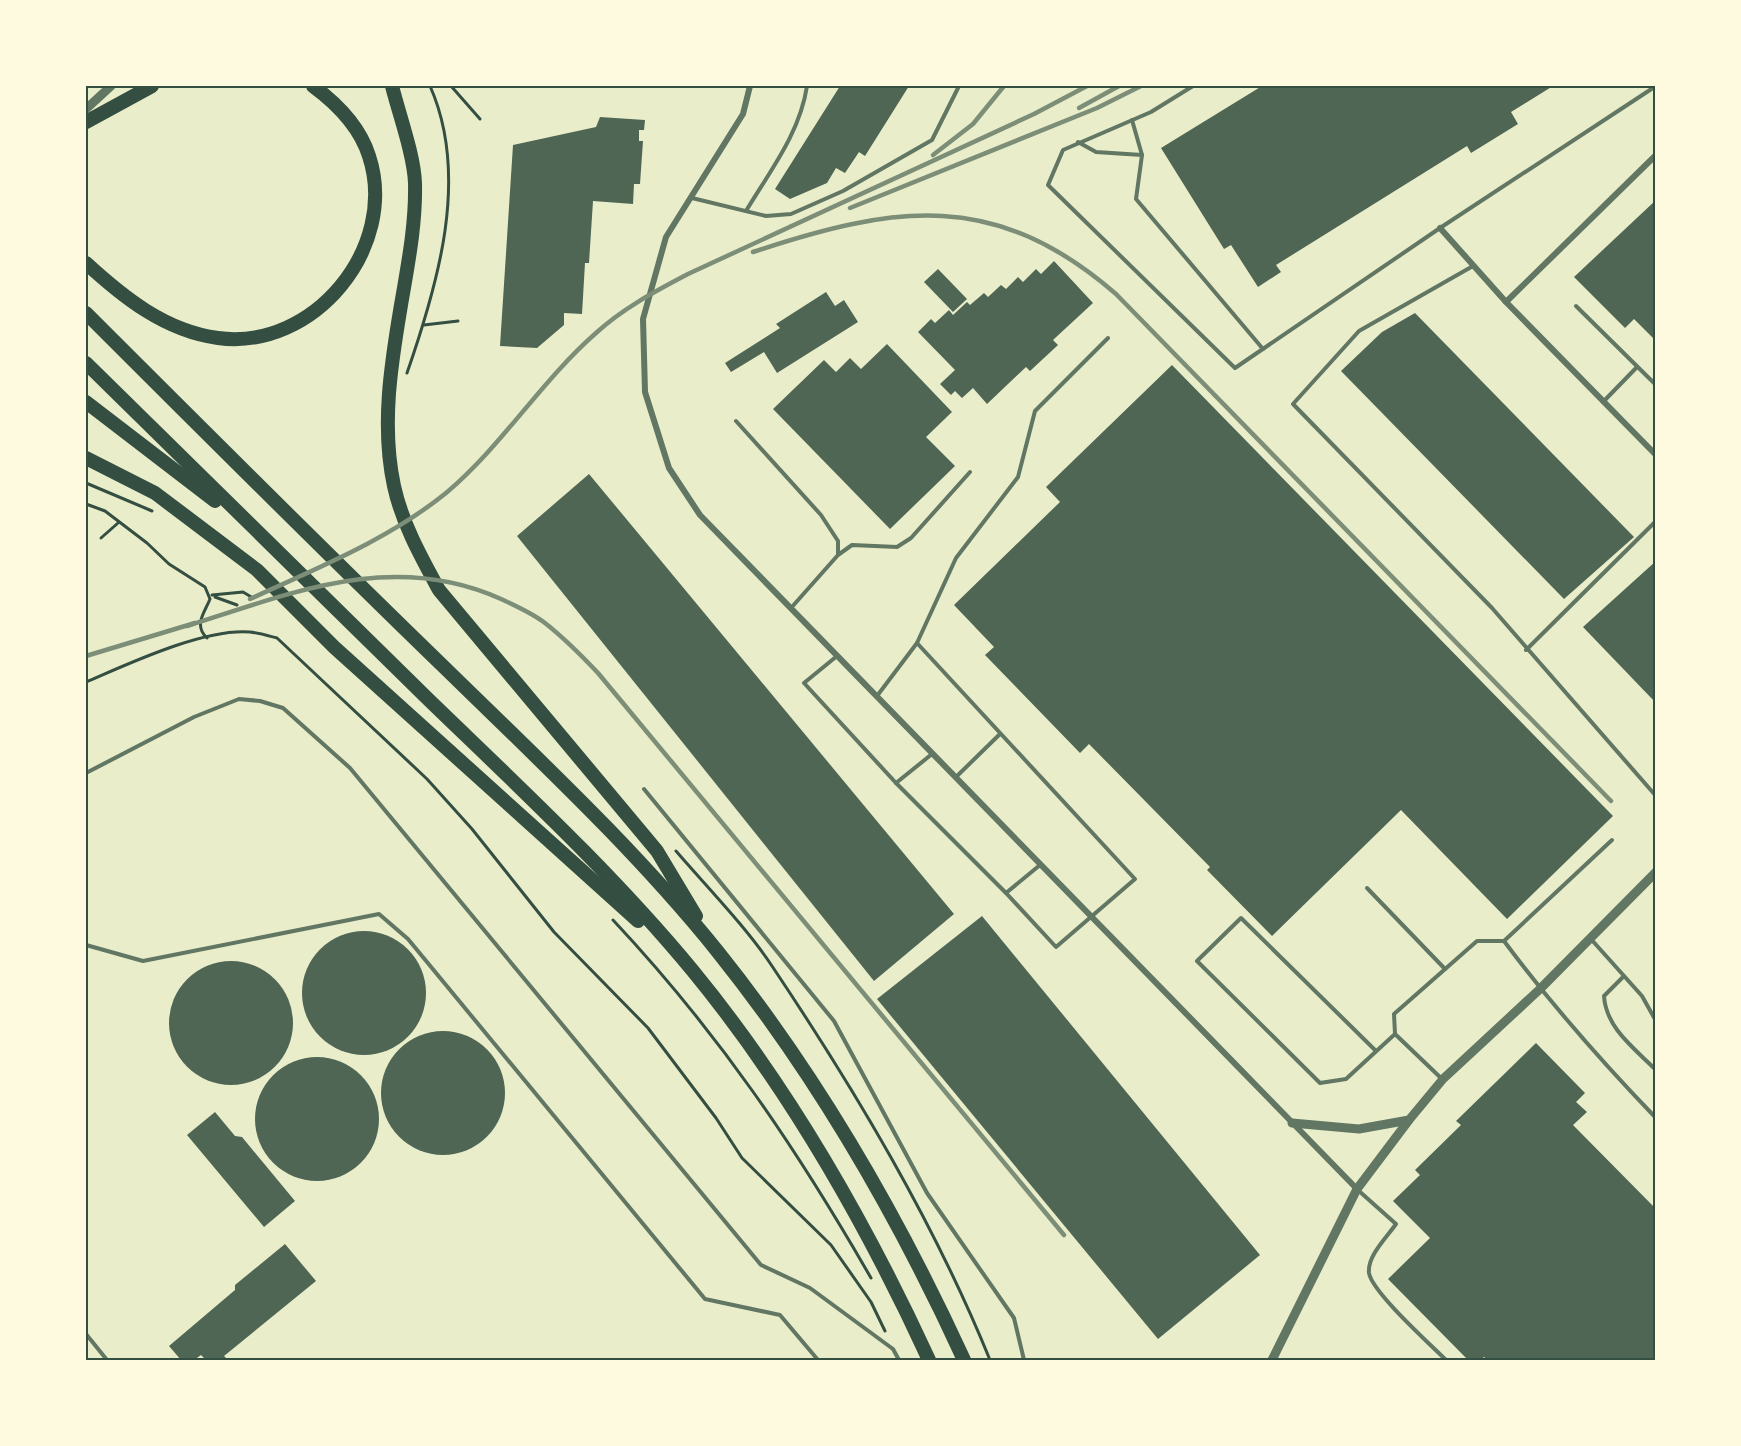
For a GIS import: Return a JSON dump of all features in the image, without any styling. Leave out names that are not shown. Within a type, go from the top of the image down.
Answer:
[{"type":"highway","points":[[86,122],[152,86]]},
{"type":"highway","points":[[86,263],[129,301],[172,324],[219,338],[264,336],[301,322],[339,290],[365,250],[374,220],[374,188],[369,156],[353,126],[331,99],[313,86]]},
{"type":"highway","points":[[387,86],[394,92],[415,180],[414,228],[394,347],[388,403],[389,454],[394,487],[404,518],[419,555],[439,590],[657,851],[718,952]]},
{"type":"highway","points":[[86,313],[594,816],[681,908],[718,952],[787,1045],[854,1148],[914,1256],[964,1360]]},
{"type":"highway","points":[[86,363],[563,831],[693,971],[761,1063],[826,1165],[886,1271],[928,1360]]},
{"type":"highway","points":[[86,402],[262,537]]},
{"type":"highway","points":[[86,458],[155,493],[257,570],[334,646],[693,971]]},
{"type":"street","points":[[86,109],[111,86]]},
{"type":"street","points":[[750,86],[743,114],[666,237],[647,296],[643,319],[645,392],[669,468],[700,515],[1357,1190]]},
{"type":"street","points":[[1506,302],[1656,155]]},
{"type":"street","points":[[1440,228],[1506,302],[1656,455]]},
{"type":"street","points":[[1272,1360],[1357,1190],[1409,1120],[1443,1079],[1540,989],[1656,872]]},
{"type":"street","points":[[1292,1123],[1359,1129],[1409,1120]]},
{"type":"lane","points":[[746,211],[796,127],[804,106],[807,86]]},
{"type":"lane","points":[[691,197],[766,216],[791,214],[843,191],[932,140],[959,86]]},
{"type":"lane","points":[[1193,86],[1151,112],[1063,150],[1048,185],[1235,368],[1440,228],[1656,86]]},
{"type":"lane","points":[[1132,120],[1142,155],[1136,199],[1263,349]]},
{"type":"lane","points":[[1078,142],[1096,152],[1142,155]]},
{"type":"lane","points":[[1473,266],[1359,330],[1293,404],[1492,608],[1526,650],[1656,796]]},
{"type":"lane","points":[[1576,306],[1656,385]]},
{"type":"lane","points":[[877,697],[917,643],[956,558],[1018,477],[1035,411],[1108,338]]},
{"type":"lane","points":[[1603,402],[1637,367]]},
{"type":"lane","points":[[736,421],[821,514],[838,541],[838,555]]},
{"type":"lane","points":[[790,608],[838,555],[852,545],[897,546],[904,544],[970,472]]},
{"type":"lane","points":[[1526,650],[1656,521]]},
{"type":"lane","points":[[837,656],[804,683],[896,783],[1006,893],[1056,947],[1135,879],[917,643]]},
{"type":"lane","points":[[86,773],[194,717],[239,699],[260,701],[284,708],[350,768],[761,1265],[810,1288],[893,1349],[899,1360]]},
{"type":"lane","points":[[956,778],[1000,734]]},
{"type":"lane","points":[[896,783],[932,754]]},
{"type":"lane","points":[[644,789],[834,1021],[927,1193],[1014,1318],[1024,1360]]},
{"type":"lane","points":[[1443,1079],[1395,1034],[1394,1014],[1477,941],[1504,941],[1612,840]]},
{"type":"lane","points":[[1006,893],[1040,865]]},
{"type":"lane","points":[[1367,888],[1445,969]]},
{"type":"lane","points":[[86,945],[143,961],[379,914],[408,939],[705,1299],[780,1315],[818,1360]]},
{"type":"lane","points":[[1376,1051],[1241,918],[1197,962],[1320,1083],[1346,1078],[1395,1034]]},
{"type":"lane","points":[[1590,938],[1642,996],[1656,1021]]},
{"type":"lane","points":[[1504,941],[1540,989],[1656,1119]]},
{"type":"lane","points":[[1624,976],[1604,996],[1605,1012],[1615,1027],[1656,1070]]},
{"type":"lane","points":[[1357,1190],[1396,1224],[1372,1258],[1369,1273],[1380,1293],[1446,1360]]},
{"type":"lane","points":[[86,1334],[107,1360]]},
{"type":"path","points":[[404,383],[424,325],[441,245],[449,175],[446,128],[430,86]]},
{"type":"path","points":[[451,86],[480,119]]},
{"type":"path","points":[[424,325],[458,321]]},
{"type":"path","points":[[86,483],[135,502],[162,516]]},
{"type":"path","points":[[86,504],[105,511],[213,595],[228,604],[237,605]]},
{"type":"path","points":[[101,538],[118,523]]},
{"type":"path","points":[[207,638],[203,634],[200,621],[210,598],[209,592]]},
{"type":"path","points":[[213,595],[243,592],[253,598]]},
{"type":"path","points":[[86,682],[136,660],[207,638],[250,632],[277,638],[427,779],[472,829],[554,932],[648,1028],[716,1118],[742,1158],[831,1245],[871,1302],[893,1349]]},
{"type":"path","points":[[606,913],[675,990],[741,1073],[812,1176],[872,1279]]},
{"type":"building","points":[[840,86],[909,86],[865,156],[859,152],[845,173],[836,168],[827,183],[790,199],[775,189]]},
{"type":"building","points":[[1262,86],[1553,86],[1511,112],[1518,124],[1471,153],[1467,146],[1276,265],[1281,272],[1258,287],[1231,245],[1224,249],[1161,148]]},
{"type":"building","points":[[600,117],[645,120],[644,130],[639,130],[639,141],[643,141],[640,184],[634,184],[633,204],[593,201],[589,263],[585,263],[582,314],[564,313],[564,325],[537,348],[500,346],[513,145],[596,127]]},
{"type":"building","points":[[1656,200],[1656,341],[1634,319],[1625,328],[1574,277]]},
{"type":"building","points":[[1054,261],[1093,303],[1053,340],[1058,345],[1030,371],[1026,367],[987,404],[973,388],[962,398],[955,391],[951,395],[940,384],[955,370],[918,332],[931,319],[935,323],[949,310],[953,315],[967,302],[970,305],[984,293],[988,297],[1001,285],[1006,289],[1018,277],[1023,282],[1036,269],[1041,274]]},
{"type":"building","points":[[938,269],[967,299],[953,312],[924,282]]},
{"type":"building","points":[[826,292],[835,306],[844,300],[858,322],[777,373],[764,352],[731,372],[725,363],[780,328],[776,324]]},
{"type":"building","points":[[1415,313],[1634,537],[1564,599],[1341,371],[1382,332]]},
{"type":"building","points":[[887,344],[952,412],[926,437],[955,466],[890,529],[773,409],[824,360],[836,372],[850,358],[861,369]]},
{"type":"building","points":[[1172,365],[1613,816],[1507,919],[1401,810],[1272,936],[1207,870],[1210,867],[1089,744],[1080,753],[985,655],[994,647],[954,605],[1060,502],[1046,487]]},
{"type":"building","points":[[589,474],[954,914],[874,981],[517,536]]},
{"type":"building","points":[[1656,561],[1656,703],[1583,627]]},
{"type":"building","points":[[982,916],[1260,1255],[1158,1339],[877,999]]},
{"type":"building","points":[[364,931],[388,936],[408,949],[421,969],[426,993],[421,1017],[408,1037],[388,1050],[364,1055],[340,1050],[320,1037],[307,1017],[302,993],[307,969],[320,949],[340,936]]},
{"type":"building","points":[[231,961],[255,966],[275,979],[288,999],[293,1023],[288,1047],[275,1067],[255,1080],[231,1085],[207,1080],[187,1067],[174,1047],[169,1023],[174,999],[187,979],[207,966]]},
{"type":"building","points":[[443,1031],[467,1036],[487,1049],[500,1069],[505,1093],[500,1117],[487,1137],[467,1150],[443,1155],[419,1150],[399,1137],[386,1117],[381,1093],[386,1069],[399,1049],[419,1036]]},
{"type":"building","points":[[1536,1043],[1585,1093],[1576,1102],[1587,1112],[1573,1125],[1656,1209],[1656,1360],[1487,1360],[1484,1357],[1480,1360],[1468,1360],[1388,1279],[1430,1238],[1393,1201],[1420,1175],[1415,1170],[1461,1125],[1456,1121]]},
{"type":"building","points":[[317,1057],[341,1062],[361,1075],[374,1095],[379,1119],[374,1143],[361,1163],[341,1176],[317,1181],[293,1176],[273,1163],[260,1143],[255,1119],[260,1095],[273,1075],[293,1062]]},
{"type":"building","points":[[215,1112],[235,1136],[242,1137],[295,1201],[264,1227],[187,1135]]},
{"type":"building","points":[[285,1244],[316,1281],[224,1356],[228,1360],[206,1360],[201,1355],[194,1360],[181,1360],[169,1346],[235,1290],[235,1285]]},
{"type":"railway","points":[[933,155],[973,124],[1004,86]]},
{"type":"railway","points":[[250,599],[376,539],[424,510],[466,475],[576,352],[606,324],[640,300],[688,274],[1034,114],[1087,86]]},
{"type":"railway","points":[[1079,108],[1119,86]]},
{"type":"railway","points":[[850,208],[1097,108],[1141,86]]},
{"type":"railway","points":[[753,252],[853,224],[898,217],[942,216],[985,222],[1028,237],[1071,260],[1116,294],[1611,801]]},
{"type":"railway","points":[[187,626],[304,590],[382,577],[421,578],[461,585],[501,599],[540,619],[598,673],[1064,1235]]},
{"type":"railway","points":[[86,656],[195,623]]}]
